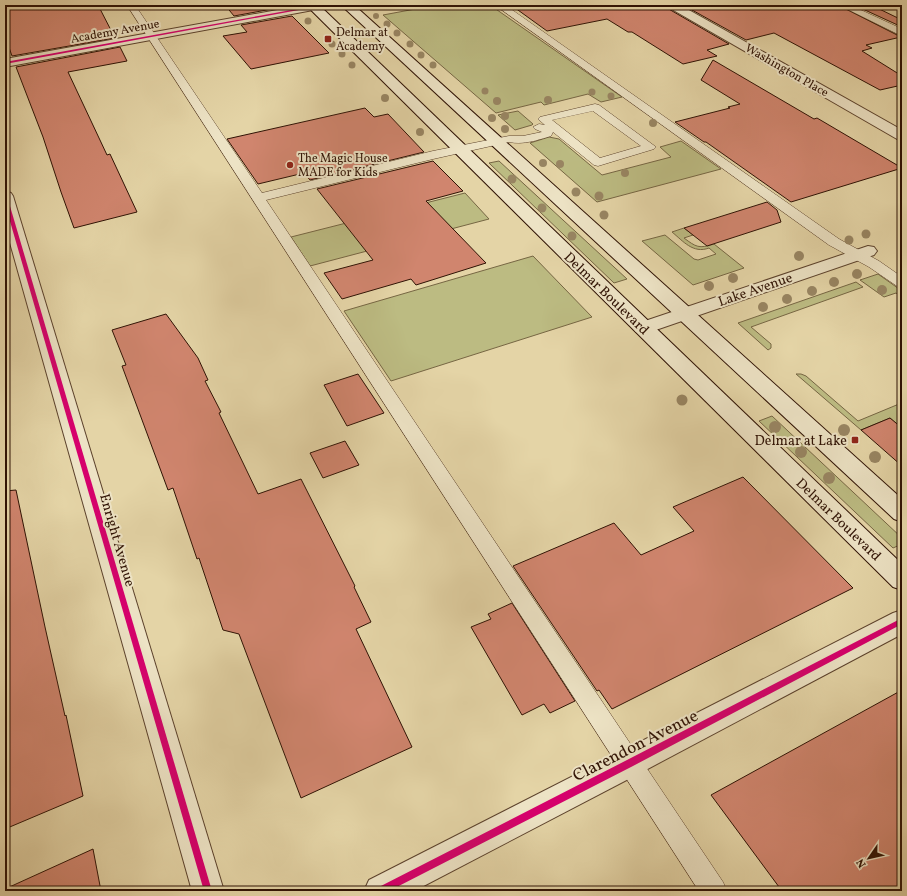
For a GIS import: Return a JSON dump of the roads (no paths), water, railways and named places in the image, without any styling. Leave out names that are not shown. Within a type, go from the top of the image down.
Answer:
[{"type":"street","points":[[347,5],[503,140],[684,314],[902,513]]},
{"type":"street","name":"Washington Place","points":[[672,5],[902,136]]},
{"type":"street","name":"Academy Avenue","points":[[5,62],[317,6]]},
{"type":"street","name":"Delmar Boulevard","points":[[317,6],[643,328],[902,580]]},
{"type":"street","name":"Enright Avenue","points":[[5,196],[208,891]]},
{"type":"street","name":"Lake Avenue","points":[[643,328],[862,253]]},
{"type":"street","name":"Clarendon Avenue","points":[[380,891],[902,621]]},
{"type":"lane","points":[[131,5],[714,891]]},
{"type":"lane","points":[[499,5],[829,239],[862,253],[874,264],[902,284]]},
{"type":"lane","points":[[843,5],[902,33]]},
{"type":"lane","points":[[596,107],[650,147],[598,162],[552,129],[544,119],[596,107]]},
{"type":"lane","points":[[258,198],[461,149],[503,140],[523,140],[547,134],[552,129]]},
{"type":"place","name":"Delmar at Academy","points":[[328,39]]},
{"type":"place","name":"The Magic House MADE for Kids","points":[[290,165]]},
{"type":"place","name":"Delmar at Lake","points":[[855,440]]}]
